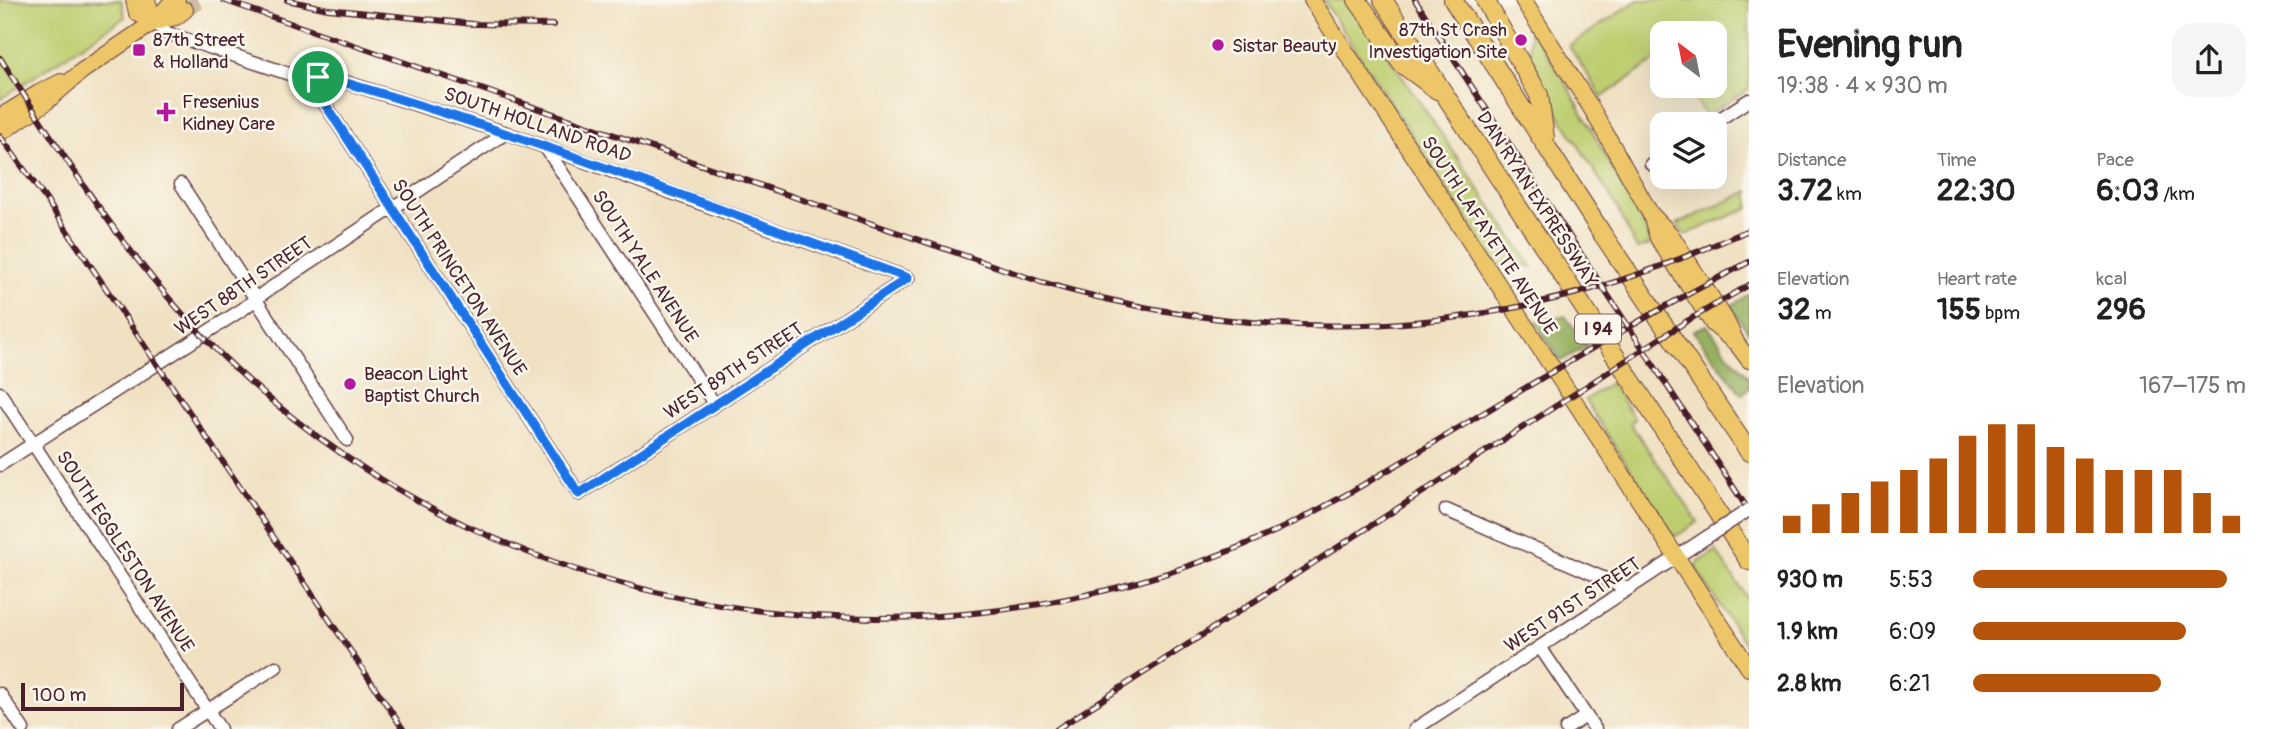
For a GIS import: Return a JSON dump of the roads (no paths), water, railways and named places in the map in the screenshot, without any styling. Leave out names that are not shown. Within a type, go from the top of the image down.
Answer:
[{"type":"highway","points":[[1357,0],[1402,64],[1446,97]]},
{"type":"highway","name":"DAN RYAN EXPRESSWAY","points":[[1383,0],[1749,561]]},
{"type":"highway","name":"DAN RYAN EXPRESSWAY","points":[[1453,0],[1604,235],[1749,452]]},
{"type":"highway","points":[[1485,0],[1539,95],[1546,145]]},
{"type":"main road","name":"SOUTH HOLLAND ROAD","points":[[134,0],[137,13],[154,22]]},
{"type":"main road","points":[[147,0],[154,22]]},
{"type":"main road","name":"SOUTH LAFAYETTE AVENUE","points":[[1312,0],[1749,668]]},
{"type":"main road","points":[[1522,0],[1593,111],[1650,212],[1658,238],[1713,324],[1737,344],[1749,360]]},
{"type":"main road","points":[[0,132],[45,103],[82,71],[154,22],[169,5],[181,5]]},
{"type":"main road","points":[[0,117],[38,93],[82,71]]},
{"type":"street","name":"SOUTH HOLLAND ROAD","points":[[154,22],[167,33],[310,81],[318,77],[329,78],[506,133],[908,278]]},
{"type":"street","name":"SOUTH PRINCETON AVENUE","points":[[310,81],[579,494]]},
{"type":"street","points":[[1727,114],[1749,100]]},
{"type":"street","name":"WEST 88TH STREET","points":[[0,465],[138,378],[506,133]]},
{"type":"street","name":"SOUTH YALE AVENUE","points":[[545,148],[715,405]]},
{"type":"street","points":[[181,184],[347,440]]},
{"type":"street","name":"WEST 89TH STREET","points":[[579,494],[908,278]]},
{"type":"street","name":"SOUTH EGGLESTON AVENUE","points":[[0,393],[220,729]]},
{"type":"street","points":[[1446,510],[1628,590]]},
{"type":"street","name":"WEST 91ST STREET","points":[[1415,729],[1749,510]]},
{"type":"street","points":[[1540,648],[1595,729]]},
{"type":"street","points":[[178,729],[276,667]]},
{"type":"street","points":[[0,694],[23,729]]},
{"type":"street","points":[[1566,729],[1586,716]]},
{"type":"tunnel","points":[[185,10],[201,0]]},
{"type":"railway","points":[[223,0],[1041,282],[1110,300],[1179,313],[1248,322],[1318,326],[1387,324],[1456,317],[1526,305],[1595,288],[1673,262],[1749,230]]},
{"type":"railway","points":[[287,0],[328,9],[473,24],[554,25]]},
{"type":"railway","points":[[1415,0],[1749,511]]},
{"type":"railway","points":[[0,58],[109,221],[169,298],[236,369],[345,456],[465,525],[592,575],[725,606],[861,618],[998,610],[1134,583],[1265,536],[1311,513],[1379,476],[1633,325],[1749,262]]},
{"type":"railway","points":[[0,136],[47,201],[403,729]]},
{"type":"railway","points":[[1057,729],[1687,321],[1749,285]]},
{"type":"place","name":"87th St Crash Investigation Site","points":[[1521,40]]},
{"type":"place","name":"Sistar Beauty","points":[[1218,45]]},
{"type":"place","name":"87th Street & Holland","points":[[139,50]]},
{"type":"place","name":"Fresenius Kidney Care","points":[[166,112]]},
{"type":"place","name":"Beacon Light Baptist Church","points":[[350,384]]}]
